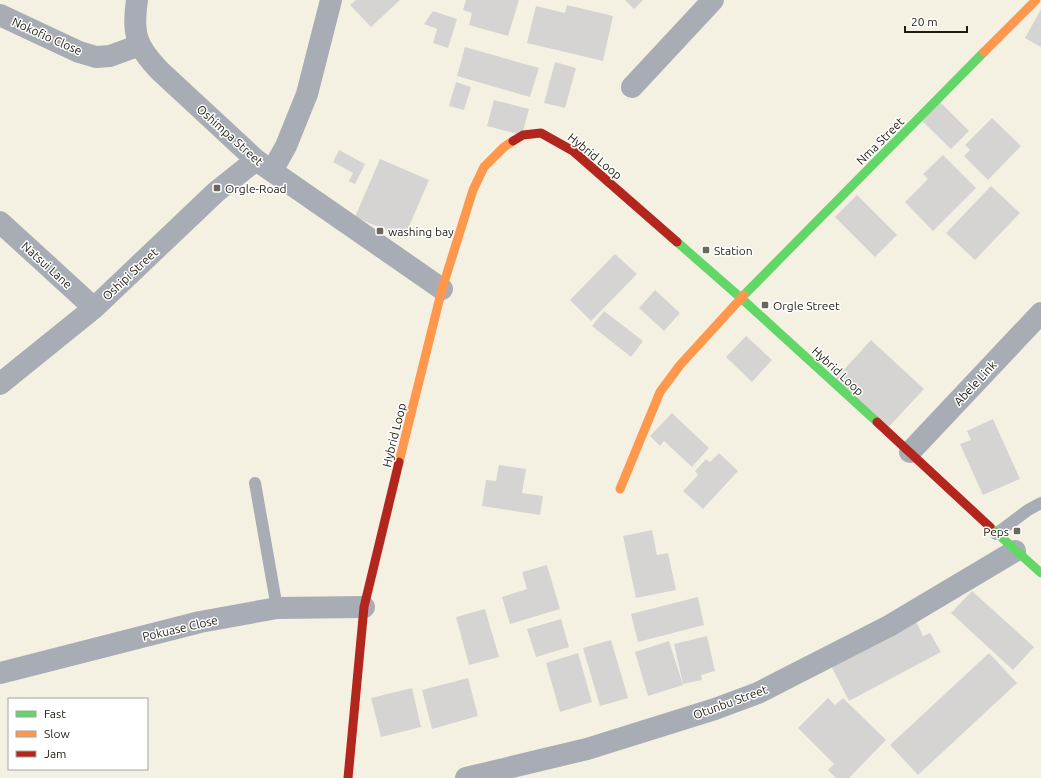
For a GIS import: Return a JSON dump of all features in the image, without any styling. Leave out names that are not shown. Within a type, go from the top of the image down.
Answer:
[{"type":"street","name":"Oshimpa Street","points":[[137,0],[135,33],[147,58],[160,71],[264,166],[442,289]]},
{"type":"street","name":"Oshipi Street","points":[[0,384],[94,308],[216,192],[264,166],[286,146],[307,94],[331,0]]},
{"type":"street","points":[[632,87],[713,0]]},
{"type":"street","name":"Nma Street","points":[[620,489],[660,392],[680,365],[741,298],[1036,0]]},
{"type":"street","name":"Nokofio Close","points":[[0,15],[79,52],[96,57],[110,56],[140,45]]},
{"type":"street","name":"Hybrid Loop","points":[[348,778],[364,607],[442,289],[473,190],[484,167],[504,147],[522,135],[541,133],[573,151],[741,298],[910,452],[996,534],[1041,573]]},
{"type":"street","name":"Natsui Lane","points":[[0,222],[94,308]]},
{"type":"street","name":"Abele Link","points":[[910,452],[1041,313]]},
{"type":"street","name":"Otunbu Street","points":[[466,778],[588,749],[758,693],[889,626],[1015,551]]},
{"type":"street","name":"Pokuase Close","points":[[0,673],[200,622],[277,608],[364,607]]},
{"type":"lane","points":[[255,483],[277,608]]},
{"type":"lane","points":[[996,534],[1028,510],[1041,503]]},
{"type":"building","points":[[356,0],[400,0],[371,27],[350,5]]},
{"type":"building","points":[[466,0],[519,0],[508,36],[469,25],[472,13],[463,10]]},
{"type":"building","points":[[625,0],[643,0],[634,9]]},
{"type":"building","points":[[567,5],[613,16],[603,61],[527,43],[536,6],[565,13]]},
{"type":"building","points":[[1041,9],[1041,47],[1025,38]]},
{"type":"building","points":[[433,11],[457,19],[448,48],[433,43],[437,29],[424,24]]},
{"type":"building","points":[[465,47],[539,68],[530,97],[457,76]]},
{"type":"building","points":[[555,62],[576,68],[565,108],[544,103]]},
{"type":"building","points":[[456,82],[471,87],[464,110],[449,106]]},
{"type":"building","points":[[494,100],[529,109],[522,135],[487,126]]},
{"type":"building","points":[[940,102],[969,131],[951,149],[922,121]]},
{"type":"building","points":[[992,118],[1021,146],[988,180],[964,156],[970,150],[965,145]]},
{"type":"building","points":[[339,150],[365,164],[355,184],[349,181],[353,173],[333,162]]},
{"type":"building","points":[[943,155],[976,188],[933,231],[905,202],[928,179],[923,174]]},
{"type":"building","points":[[380,159],[429,180],[404,238],[355,217]]},
{"type":"building","points":[[991,186],[1020,213],[975,260],[946,233]]},
{"type":"building","points":[[857,195],[897,235],[875,257],[835,217]]},
{"type":"building","points":[[615,254],[637,274],[591,321],[570,300]]},
{"type":"building","points":[[655,290],[680,313],[664,331],[639,308]]},
{"type":"building","points":[[604,311],[643,341],[631,357],[592,326]]},
{"type":"building","points":[[746,336],[772,360],[752,382],[726,357]]},
{"type":"building","points":[[871,340],[924,389],[883,433],[831,384]]},
{"type":"building","points":[[672,413],[709,448],[692,467],[664,441],[660,446],[650,436]]},
{"type":"building","points":[[993,419],[1020,479],[983,495],[960,444],[971,440],[967,431]]},
{"type":"building","points":[[719,453],[738,471],[703,509],[683,491],[698,475],[695,471],[706,459],[710,462]]},
{"type":"building","points":[[499,465],[526,469],[522,493],[543,496],[540,515],[482,506],[486,480],[496,481]]},
{"type":"building","points":[[652,530],[657,555],[668,553],[676,590],[636,598],[623,536]]},
{"type":"building","points":[[547,565],[560,609],[510,624],[502,597],[527,589],[522,572]]},
{"type":"building","points":[[972,591],[1034,647],[1013,670],[951,613]]},
{"type":"building","points":[[698,597],[704,625],[638,642],[631,614]]},
{"type":"building","points":[[485,609],[499,657],[469,665],[456,617]]},
{"type":"building","points":[[914,617],[923,636],[930,633],[941,652],[849,701],[829,662]]},
{"type":"building","points":[[561,619],[569,647],[536,657],[527,629]]},
{"type":"building","points":[[707,636],[715,671],[701,675],[702,680],[683,684],[674,644]]},
{"type":"building","points":[[611,640],[628,698],[600,706],[583,648]]},
{"type":"building","points":[[669,641],[683,685],[648,696],[635,652]]},
{"type":"building","points":[[578,653],[592,702],[560,712],[546,663]]},
{"type":"building","points":[[989,653],[1017,683],[918,775],[890,745]]},
{"type":"building","points":[[468,678],[478,716],[432,729],[422,690]]},
{"type":"building","points":[[412,688],[421,727],[381,737],[371,698]]},
{"type":"building","points":[[828,698],[835,705],[843,698],[886,740],[849,778],[836,778],[828,770],[834,764],[798,728]]},
{"type":"traffic: fast","points":[[744,295],[984,52]]},
{"type":"traffic: fast","points":[[677,242],[877,422]]},
{"type":"traffic: fast","points":[[990,527],[1041,573]]},
{"type":"traffic: slow","points":[[984,52],[1036,0]]},
{"type":"traffic: slow","points":[[399,462],[442,289],[473,190],[484,167],[504,147],[513,141]]},
{"type":"traffic: slow","points":[[620,489],[660,392],[680,365],[744,295]]},
{"type":"traffic: jam","points":[[513,141],[523,135],[541,133],[573,151],[677,242]]},
{"type":"traffic: jam","points":[[877,422],[990,527]]},
{"type":"traffic: jam","points":[[348,778],[364,607],[399,462]]},
{"type":"place","name":"Orgle-Road","points":[[217,188]]},
{"type":"place","name":"washing bay","points":[[380,231]]},
{"type":"place","name":"Station","points":[[706,250]]},
{"type":"place","name":"Orgle Street","points":[[765,305]]},
{"type":"place","name":"Peps","points":[[1017,531]]}]
